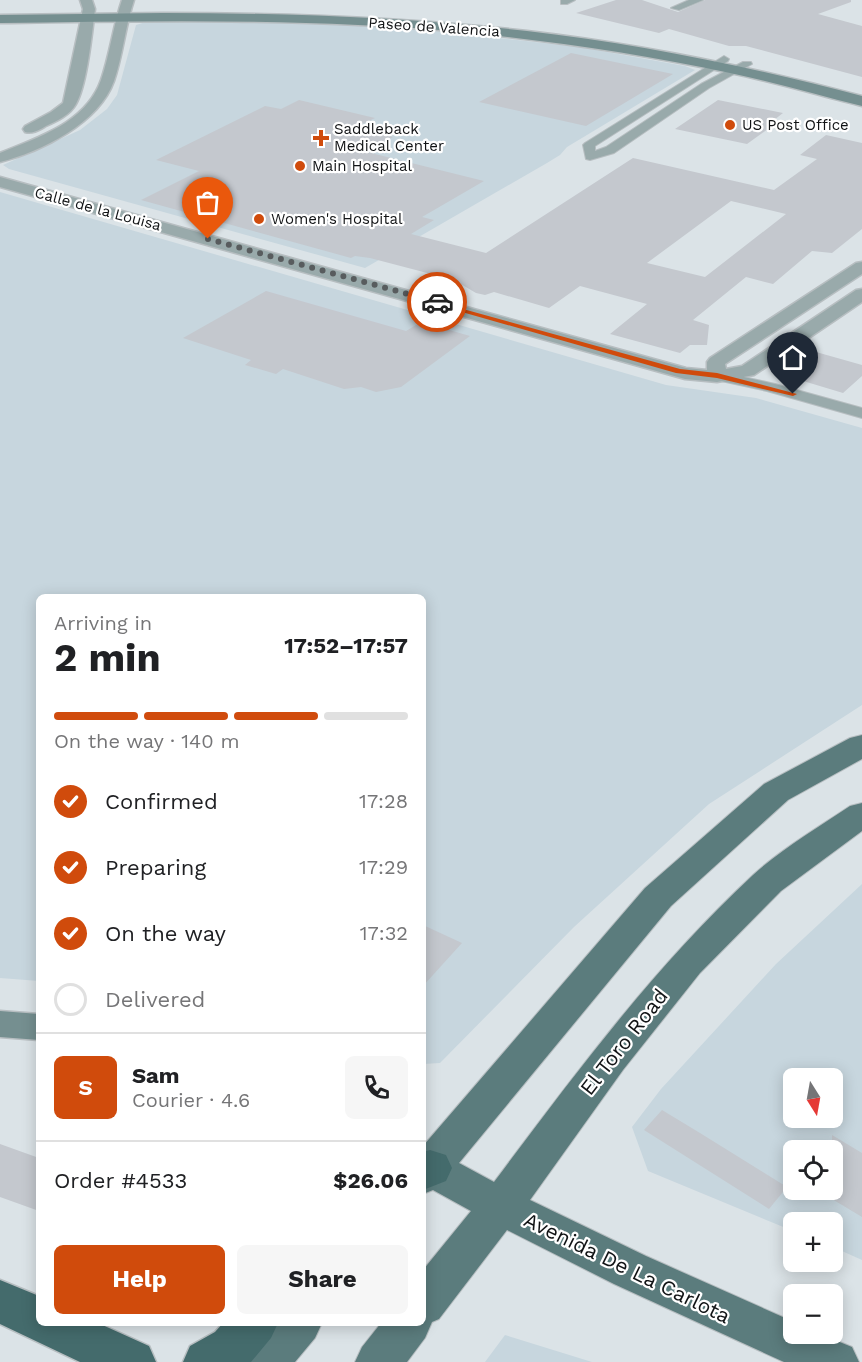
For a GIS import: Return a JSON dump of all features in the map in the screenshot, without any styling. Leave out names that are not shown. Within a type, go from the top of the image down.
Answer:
[{"type":"highway","points":[[0,1300],[36,1318]]},
{"type":"highway","points":[[54,1326],[131,1362]]},
{"type":"highway","points":[[208,1362],[232,1347],[251,1326]]},
{"type":"main road","name":"Paseo de Valencia","points":[[0,19],[88,9]]},
{"type":"main road","name":"Paseo de Valencia","points":[[0,10],[125,9],[215,16],[327,19],[504,32],[720,62],[862,101]]},
{"type":"main road","name":"Paseo de Valencia","points":[[742,67],[817,78],[862,92]]},
{"type":"main road","points":[[426,1169],[658,897],[776,792],[862,745]]},
{"type":"main road","name":"El Toro Road","points":[[426,1301],[500,1207],[609,1059],[687,963],[768,882],[862,814]]},
{"type":"main road","points":[[0,1024],[36,1027]]},
{"type":"main road","name":"Avenida De La Carlota","points":[[426,1170],[689,1300],[836,1362]]},
{"type":"main road","points":[[266,1362],[296,1326]]},
{"type":"main road","points":[[379,1362],[407,1326]]},
{"type":"street","points":[[676,8],[698,0]]},
{"type":"street","points":[[16,136],[48,119],[69,104],[75,93],[88,9]]},
{"type":"street","points":[[0,158],[48,137],[93,108],[107,80],[125,9]]},
{"type":"street","points":[[720,62],[590,145],[590,156],[610,150],[705,86],[742,67]]},
{"type":"street","name":"Calle de la Louisa","points":[[0,182],[679,371],[717,376],[747,371],[862,294]]},
{"type":"street","points":[[862,267],[716,362],[717,376],[770,387],[862,413]]},
{"type":"shaded area","name":"Saddleback Medical Center","points":[[146,22],[318,23],[445,32],[579,47],[685,66],[695,70],[567,147],[560,155],[547,163],[365,268],[9,169],[3,165],[80,130],[107,109],[117,95],[136,25]]},
{"type":"shaded area","points":[[0,192],[666,385],[756,398],[862,428],[862,705],[709,804],[574,927],[440,1063],[426,1064],[426,594],[36,594],[36,981],[0,978]]},
{"type":"shaded area","points":[[862,884],[862,1260],[843,1251],[843,1212],[783,1212],[783,1227],[648,1171],[632,1127],[661,1089],[776,964]]},
{"type":"shaded area","points":[[505,1335],[592,1362],[485,1362]]},
{"type":"building","points":[[616,0],[642,0],[678,12],[705,0],[851,0],[851,2],[818,14],[862,26],[862,77],[746,46],[729,46],[669,29],[659,33],[576,13]]},
{"type":"building","points":[[571,53],[673,74],[586,126],[479,102]]},
{"type":"building","points":[[299,100],[375,118],[354,128],[393,137],[367,152],[484,181],[422,217],[434,220],[411,234],[486,253],[633,158],[774,190],[817,159],[800,155],[826,135],[862,143],[862,229],[832,253],[812,251],[773,284],[746,277],[693,320],[709,325],[707,345],[690,345],[680,353],[610,334],[647,304],[580,286],[549,308],[494,292],[485,295],[476,293],[454,280],[370,258],[355,256],[351,258],[141,200],[199,171],[156,160],[265,106],[281,109]],"holes":[[[731,201],[786,214],[705,277],[647,263]]]},
{"type":"building","name":"US Post Office","points":[[718,100],[783,113],[774,120],[779,121],[747,144],[675,129]]},
{"type":"building","points":[[266,291],[406,331],[421,322],[470,336],[401,387],[376,392],[361,387],[344,389],[283,369],[276,374],[245,365],[251,360],[183,338]]},
{"type":"building","points":[[809,350],[862,365],[862,376],[843,393],[780,374]]},
{"type":"building","points":[[426,926],[462,943],[426,983]]},
{"type":"building","points":[[662,1110],[783,1185],[783,1192],[769,1209],[644,1130]]},
{"type":"building","points":[[843,1142],[862,1153],[862,1217],[834,1200],[843,1200]]},
{"type":"building","points":[[0,1144],[36,1157],[36,1210],[0,1197]]},
{"type":"way so far","points":[[208,239],[437,302]]},
{"type":"place","name":"US Post Office","points":[[730,125]]},
{"type":"place","name":"Saddleback Medical Center","points":[[321,138]]},
{"type":"place","name":"Main Hospital","points":[[300,166]]},
{"type":"place","name":"Women's Hospital","points":[[259,219]]},
{"type":"route","points":[[437,302],[685,373],[717,376],[793,394]]}]
